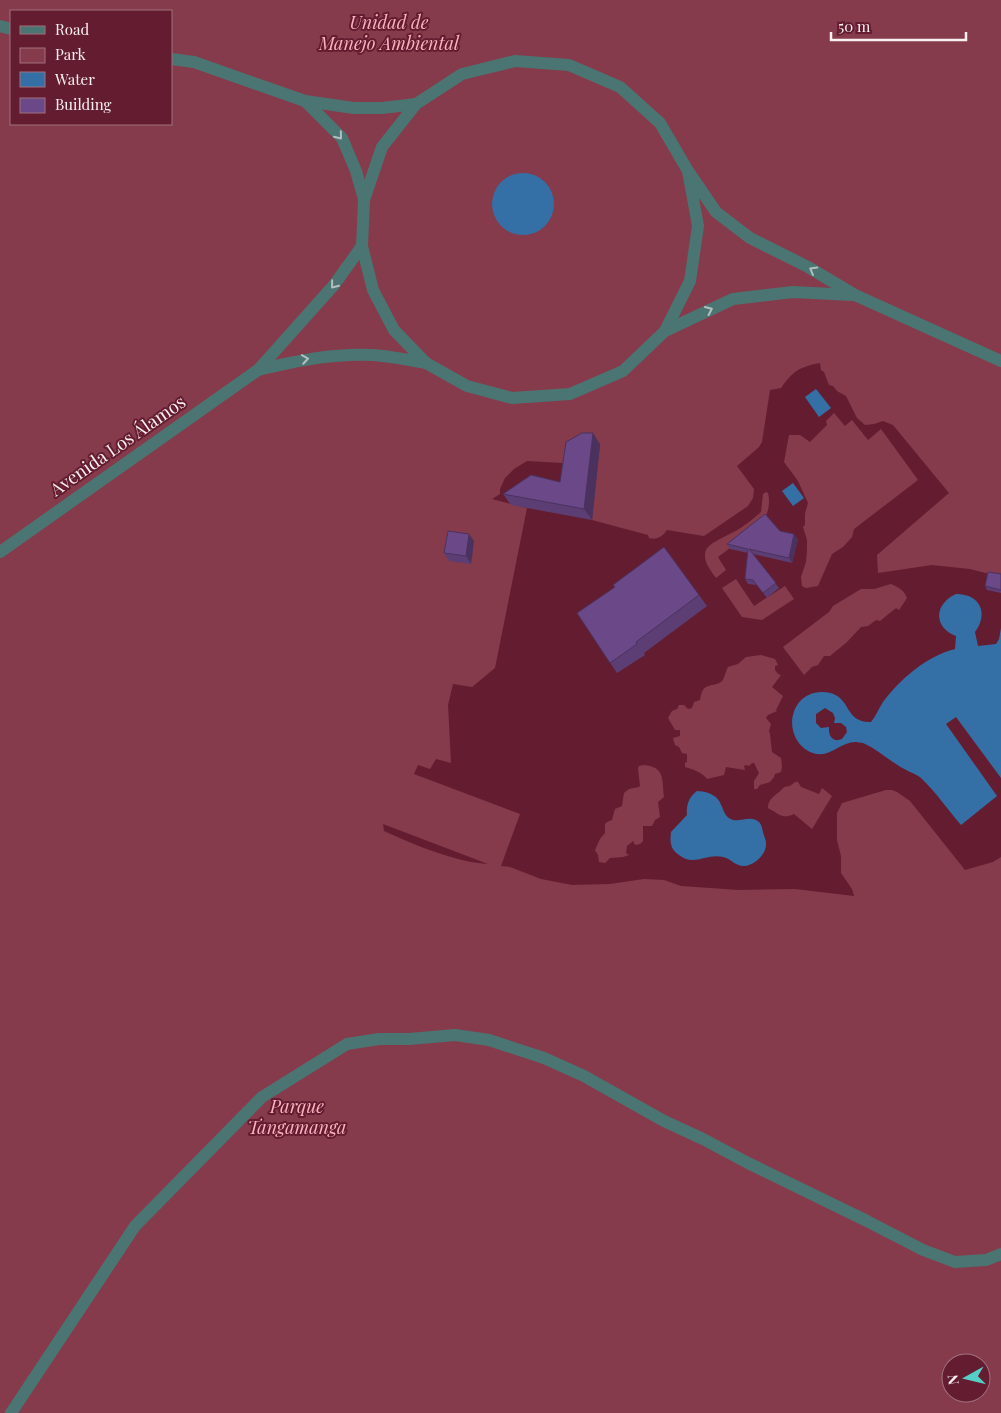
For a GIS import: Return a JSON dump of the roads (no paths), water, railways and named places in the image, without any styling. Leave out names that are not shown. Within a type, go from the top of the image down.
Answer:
[{"type":"street","points":[[172,60],[194,62],[305,101],[354,108],[382,108],[416,104]]},
{"type":"street","points":[[855,295],[793,292],[733,299],[665,331],[623,371],[570,394],[512,398],[466,386],[426,363],[394,330],[373,290],[362,246],[364,200],[382,148],[416,104],[462,74],[515,61],[570,65],[620,86],[660,123],[688,171],[716,212],[750,238],[808,267],[855,295],[1001,361]]},
{"type":"street","points":[[305,101],[342,138],[356,171],[364,200]]},
{"type":"street","points":[[665,331],[690,281],[698,226],[688,171]]},
{"type":"street","name":"Avenida Los Álamos","points":[[0,552],[258,370],[334,285],[362,246]]},
{"type":"street","name":"Avenida Los Álamos","points":[[258,370],[304,359],[340,355],[374,355],[426,363]]},
{"type":"street","points":[[11,1413],[136,1226],[262,1097],[346,1044],[379,1039],[409,1039],[455,1035],[489,1040],[535,1055],[584,1076],[664,1121],[923,1250],[955,1262],[986,1260],[1001,1254]]},
{"type":"water","points":[[523,173],[540,178],[545,182],[549,187],[554,204],[549,221],[545,226],[540,230],[523,235],[506,230],[501,226],[497,221],[492,204],[497,187],[501,182],[506,178]]},
{"type":"water","points":[[816,389],[831,408],[819,417],[805,397]]},
{"type":"water","points":[[793,483],[804,498],[793,506],[782,491]]},
{"type":"water","points":[[956,594],[964,595],[971,597],[980,606],[981,618],[975,632],[978,646],[996,644],[1001,628],[1001,778],[956,717],[946,724],[997,796],[961,825],[921,778],[902,768],[873,748],[863,743],[855,742],[826,753],[813,753],[805,749],[798,742],[792,723],[793,714],[803,698],[812,693],[823,692],[839,697],[855,718],[871,722],[890,693],[906,677],[934,657],[955,649],[956,636],[943,627],[939,615],[940,609],[949,598]],"holes":[[[825,708],[833,713],[834,723],[841,723],[846,727],[847,732],[839,740],[832,738],[829,733],[829,727],[821,728],[816,723],[816,714]]]},
{"type":"water","points":[[697,791],[714,796],[721,804],[725,814],[733,820],[753,819],[759,822],[766,847],[759,859],[752,864],[744,866],[723,857],[717,856],[690,860],[676,853],[671,845],[671,832],[687,815],[689,802]]},
{"type":"park label","name":"Unidad de Manejo Ambiental","points":[[389,33]]},
{"type":"park label","name":"Parque Tangamanga","points":[[297,1117]]}]
